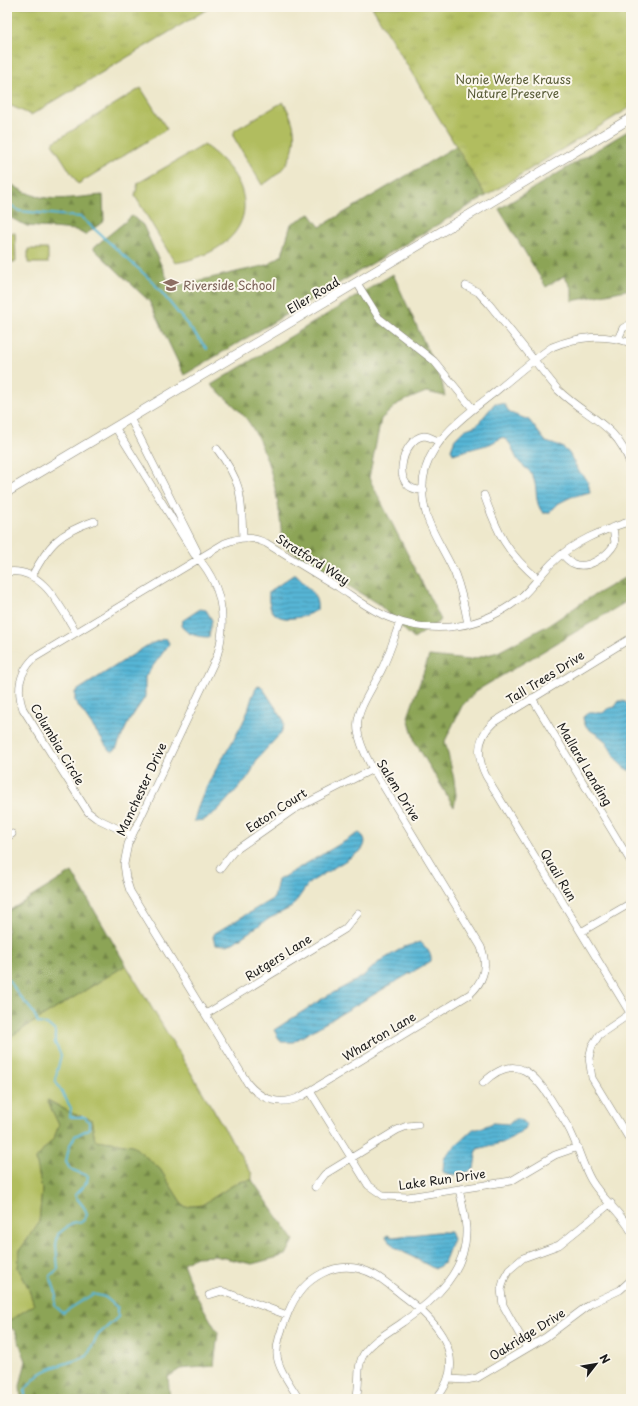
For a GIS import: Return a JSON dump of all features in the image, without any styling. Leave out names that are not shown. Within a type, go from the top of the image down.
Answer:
[{"type":"street","name":"Eller Road","points":[[7,492],[631,118]]},
{"type":"street","points":[[357,283],[379,318],[434,361],[473,409]]},
{"type":"street","points":[[466,286],[478,292],[567,399],[607,427],[622,445],[631,466]]},
{"type":"street","points":[[618,339],[623,328],[631,324]]},
{"type":"street","points":[[468,624],[455,574],[427,518],[424,490],[426,468],[438,441],[454,424],[552,347],[568,341],[593,336],[618,339],[631,343]]},
{"type":"street","name":"Manchester Drive","points":[[130,418],[189,535],[199,559],[215,586],[221,601],[224,618],[221,643],[217,656],[131,835],[124,864],[126,878],[130,891],[248,1084],[265,1098]]},
{"type":"street","name":"Manchester Drive","points":[[115,427],[194,554],[199,559]]},
{"type":"street","points":[[424,490],[411,489],[405,484],[402,473],[404,458],[410,446],[417,438],[427,436],[438,441]]},
{"type":"street","points":[[217,449],[230,467],[239,487],[243,538]]},
{"type":"street","points":[[484,495],[502,541],[517,561],[538,579]]},
{"type":"street","name":"Stratford Way","points":[[49,648],[225,543],[243,538],[258,539],[266,543],[374,610],[400,622],[430,628],[456,627],[485,620],[507,608],[520,598],[562,554],[589,536],[631,521]]},
{"type":"street","points":[[32,576],[46,551],[54,542],[73,530],[94,522]]},
{"type":"street","points":[[562,554],[571,562],[576,564],[586,564],[598,560],[608,554],[615,543],[613,527]]},
{"type":"street","points":[[7,572],[32,576],[50,591],[76,632]]},
{"type":"street","name":"Salem Drive","points":[[400,622],[388,657],[360,709],[357,727],[361,748],[477,938],[483,952],[485,962]]},
{"type":"street","name":"Tall Trees Drive","points":[[480,744],[483,735],[494,722],[631,638]]},
{"type":"street","name":"Columbia Circle","points":[[49,648],[34,658],[21,675],[19,698],[23,709],[88,812],[96,818],[131,835]]},
{"type":"street","name":"Mallard Landing","points":[[532,698],[631,862]]},
{"type":"street","name":"Quail Run","points":[[480,744],[479,759],[486,776],[631,1013]]},
{"type":"street","name":"Eaton Court","points":[[220,869],[233,852],[292,810],[373,769]]},
{"type":"street","points":[[581,932],[631,902]]},
{"type":"street","name":"Rutgers Lane","points":[[206,1014],[345,928],[358,913]]},
{"type":"street","name":"Wharton Lane","points":[[265,1098],[284,1102],[298,1098],[470,994],[481,980],[485,962]]},
{"type":"street","points":[[631,1013],[602,1032],[594,1042],[589,1054],[592,1078],[631,1142]]},
{"type":"street","points":[[483,1083],[496,1071],[511,1068],[525,1071],[540,1082],[571,1133],[592,1181],[620,1214],[631,1231]]},
{"type":"street","name":"Lake Run Drive","points":[[310,1091],[368,1185],[384,1196],[408,1197],[511,1181],[555,1155],[578,1148]]},
{"type":"street","points":[[314,1187],[325,1174],[351,1158],[402,1128],[418,1125]]},
{"type":"street","points":[[356,1399],[359,1366],[366,1350],[421,1309],[446,1284],[462,1256],[466,1229],[459,1189]]},
{"type":"street","points":[[527,1348],[503,1305],[501,1290],[504,1279],[509,1270],[523,1258],[559,1245],[610,1203]]},
{"type":"street","points":[[298,1399],[281,1370],[276,1356],[277,1341],[295,1296],[312,1279],[323,1272],[337,1268],[363,1270],[375,1275],[421,1309],[441,1333],[447,1344],[450,1360],[449,1379],[436,1399]]},
{"type":"street","name":"Oakridge Drive","points":[[449,1379],[466,1380],[477,1378],[559,1329],[590,1304],[620,1290],[631,1280]]},
{"type":"street","points":[[209,1294],[216,1291],[222,1291],[287,1315]]},
{"type":"green space","points":[[7,7],[211,7],[31,115],[7,104]]},
{"type":"green space","name":"Nonie Werbe Krauss Nature Preserve","points":[[372,7],[631,7],[631,107],[486,196]]},
{"type":"green space","points":[[141,88],[167,129],[78,184],[52,143]]},
{"type":"green space","points":[[283,102],[290,114],[293,126],[295,137],[293,148],[283,169],[262,185],[233,136],[235,130]]},
{"type":"green space","points":[[631,129],[631,289],[572,301],[572,289],[564,276],[546,287],[499,209]]},
{"type":"green space","points":[[204,145],[225,163],[238,181],[244,199],[243,216],[235,232],[221,246],[201,256],[175,263],[135,196],[138,183]]},
{"type":"green space","points":[[456,146],[486,196],[184,375],[149,301],[93,248],[132,216],[143,225],[171,287],[267,265],[282,255],[291,224],[310,214],[320,227]]},
{"type":"green space","points":[[7,181],[19,189],[42,197],[64,198],[103,195],[104,221],[85,235],[76,230],[27,226],[7,216]]},
{"type":"green space","points":[[7,233],[15,233],[16,262],[7,262]]},
{"type":"green space","points":[[28,249],[48,249],[48,263],[28,263]]},
{"type":"green space","points":[[393,274],[442,382],[445,396],[426,392],[399,403],[381,419],[369,478],[441,620],[414,639],[378,604],[282,545],[280,514],[274,482],[264,451],[247,419],[211,385]]},
{"type":"green space","points":[[631,574],[631,599],[476,691],[462,706],[445,741],[454,779],[456,795],[454,807],[415,742],[408,717],[429,656],[469,660],[498,652],[552,623],[586,600]]},
{"type":"green space","points":[[72,872],[126,965],[8,1038],[7,912]]},
{"type":"green space","points":[[126,965],[252,1174],[252,1180],[238,1182],[202,1205],[184,1207],[160,1169],[132,1145],[95,1140],[91,1119],[73,1114],[48,1100],[59,1125],[54,1138],[36,1159],[42,1190],[39,1222],[20,1250],[18,1268],[28,1287],[34,1305],[7,1322],[7,1036],[8,1038]]},
{"type":"green space","points":[[47,1100],[73,1114],[91,1119],[95,1140],[132,1145],[160,1169],[184,1207],[202,1205],[238,1182],[252,1180],[294,1240],[286,1255],[252,1264],[215,1256],[196,1257],[183,1263],[193,1290],[218,1333],[214,1366],[180,1369],[168,1377],[170,1399],[21,1399],[20,1386],[26,1361],[15,1331],[7,1325],[7,1322],[34,1305],[28,1287],[18,1268],[20,1250],[39,1222],[42,1190],[36,1159],[54,1138],[59,1125]]},
{"type":"water","points":[[495,403],[504,404],[510,413],[529,420],[546,442],[562,447],[569,453],[578,470],[588,482],[590,492],[571,497],[559,503],[549,513],[543,513],[538,505],[532,474],[520,463],[512,447],[503,437],[490,444],[453,454],[451,449],[455,439],[464,430],[477,425]]},
{"type":"water","points":[[293,575],[296,575],[314,595],[317,610],[300,617],[284,618],[277,615],[272,610],[269,603],[269,592]]},
{"type":"water","points":[[200,609],[206,610],[212,620],[209,637],[194,635],[187,632],[181,626],[182,621]]},
{"type":"water","points":[[166,638],[169,643],[167,647],[145,677],[145,697],[129,721],[116,749],[113,751],[109,750],[75,701],[75,692],[148,645]]},
{"type":"water","points":[[258,686],[262,687],[283,719],[284,725],[281,733],[257,759],[250,775],[218,810],[204,820],[194,821],[198,807],[210,781],[239,731]]},
{"type":"water","points":[[618,701],[624,701],[631,707],[631,771],[626,769],[618,762],[600,736],[585,725],[583,717],[588,713],[603,713],[607,709],[615,707]]},
{"type":"water","points":[[359,833],[365,841],[361,851],[309,883],[292,907],[270,918],[233,943],[227,945],[215,944],[213,937],[215,933],[274,898],[278,880]]},
{"type":"water","points":[[420,942],[431,956],[431,961],[293,1042],[281,1042],[274,1030],[322,999],[362,977],[379,962],[404,947]]},
{"type":"water","points":[[515,1119],[520,1119],[526,1124],[526,1128],[505,1142],[477,1149],[474,1169],[455,1175],[443,1172],[444,1157],[473,1129],[478,1129],[493,1123],[509,1124]]},
{"type":"water","points":[[450,1232],[453,1239],[444,1263],[435,1269],[394,1247],[386,1237],[387,1235],[393,1237]]},
{"type":"waterway","points":[[7,202],[19,211],[81,217],[153,282],[207,349]]},
{"type":"waterway","points":[[7,979],[11,982],[18,994],[32,1010],[38,1023],[47,1024],[55,1031],[55,1043],[61,1055],[55,1080],[71,1108],[70,1117],[85,1117],[89,1122],[89,1129],[75,1136],[69,1147],[66,1162],[70,1169],[88,1176],[87,1182],[75,1195],[85,1209],[87,1215],[83,1221],[72,1223],[58,1234],[56,1245],[58,1269],[50,1276],[56,1293],[55,1306],[63,1313],[93,1294],[105,1297],[118,1308],[118,1317],[98,1335],[87,1356],[51,1368],[40,1374],[25,1390],[25,1399]]},
{"type":"place","name":"Riverside School","points":[[171,285]]}]
